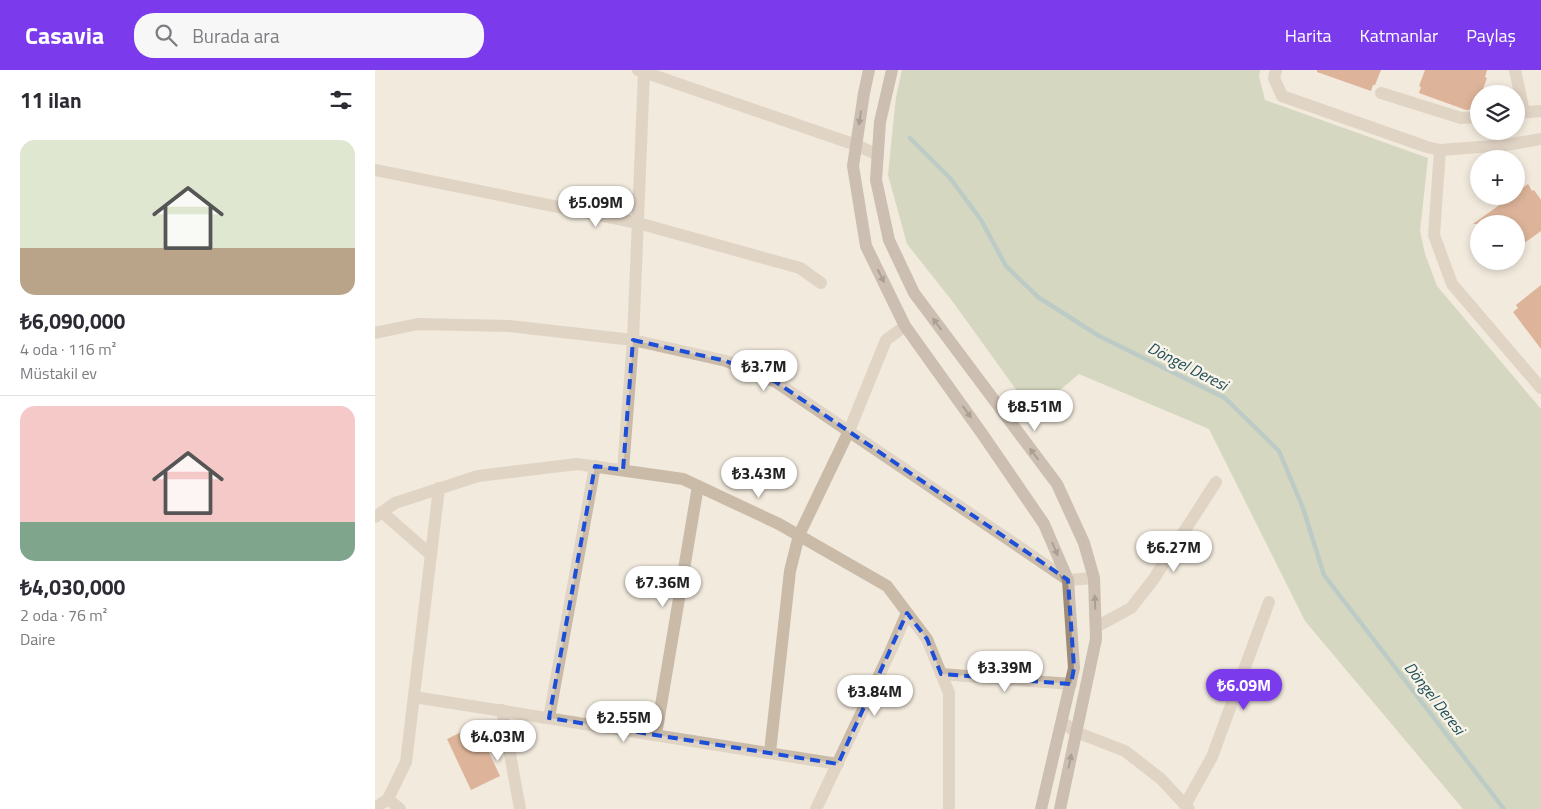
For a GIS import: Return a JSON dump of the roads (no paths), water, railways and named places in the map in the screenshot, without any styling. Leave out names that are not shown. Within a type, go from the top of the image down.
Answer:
[{"type":"main road","points":[[869,70],[853,166],[866,246],[905,326],[1044,524],[1068,580],[1074,668],[1041,809]]},
{"type":"main road","points":[[892,70],[880,122],[876,180],[889,240],[914,293],[1057,484],[1084,543],[1094,578],[1096,639],[1060,809]]},
{"type":"street","points":[[1276,70],[1274,78],[1282,96],[1427,147],[1440,150],[1507,145],[1541,140]]},
{"type":"street","points":[[1515,70],[1517,85]]},
{"type":"street","points":[[623,470],[633,340],[638,223],[641,71],[856,145],[878,155]]},
{"type":"street","points":[[1381,93],[1461,118],[1470,118]]},
{"type":"street","points":[[1525,112],[1541,110]]},
{"type":"street","points":[[1440,150],[1434,235],[1452,284],[1541,388]]},
{"type":"street","points":[[375,170],[638,223],[800,268],[821,283]]},
{"type":"street","points":[[375,333],[418,324],[509,326],[633,340],[726,362],[776,382],[1068,580],[1094,578]]},
{"type":"street","points":[[770,752],[790,571],[799,535],[849,431],[886,340],[905,326]]},
{"type":"street","points":[[431,555],[379,514],[395,503],[478,476],[577,464],[683,479],[779,524],[887,586],[927,639],[949,693],[949,809]]},
{"type":"street","points":[[549,718],[595,466]]},
{"type":"street","points":[[1096,627],[1131,608],[1153,580],[1216,482]]},
{"type":"street","points":[[656,735],[698,486]]},
{"type":"street","points":[[375,808],[388,799],[406,762],[439,488]]},
{"type":"street","points":[[1062,722],[1076,732],[1125,751],[1161,779],[1187,807],[1213,757],[1269,602]]},
{"type":"street","points":[[816,809],[907,613]]},
{"type":"street","points":[[941,674],[1071,684]]},
{"type":"street","points":[[414,696],[838,764]]},
{"type":"street","points":[[502,710],[520,809]]},
{"type":"street","points":[[388,799],[400,809]]},
{"type":"waterway","name":"Döngel Deresi","points":[[910,138],[950,178],[981,220],[1006,266],[1038,297],[1099,336],[1225,398],[1279,451],[1303,508],[1324,575],[1504,809]]}]
